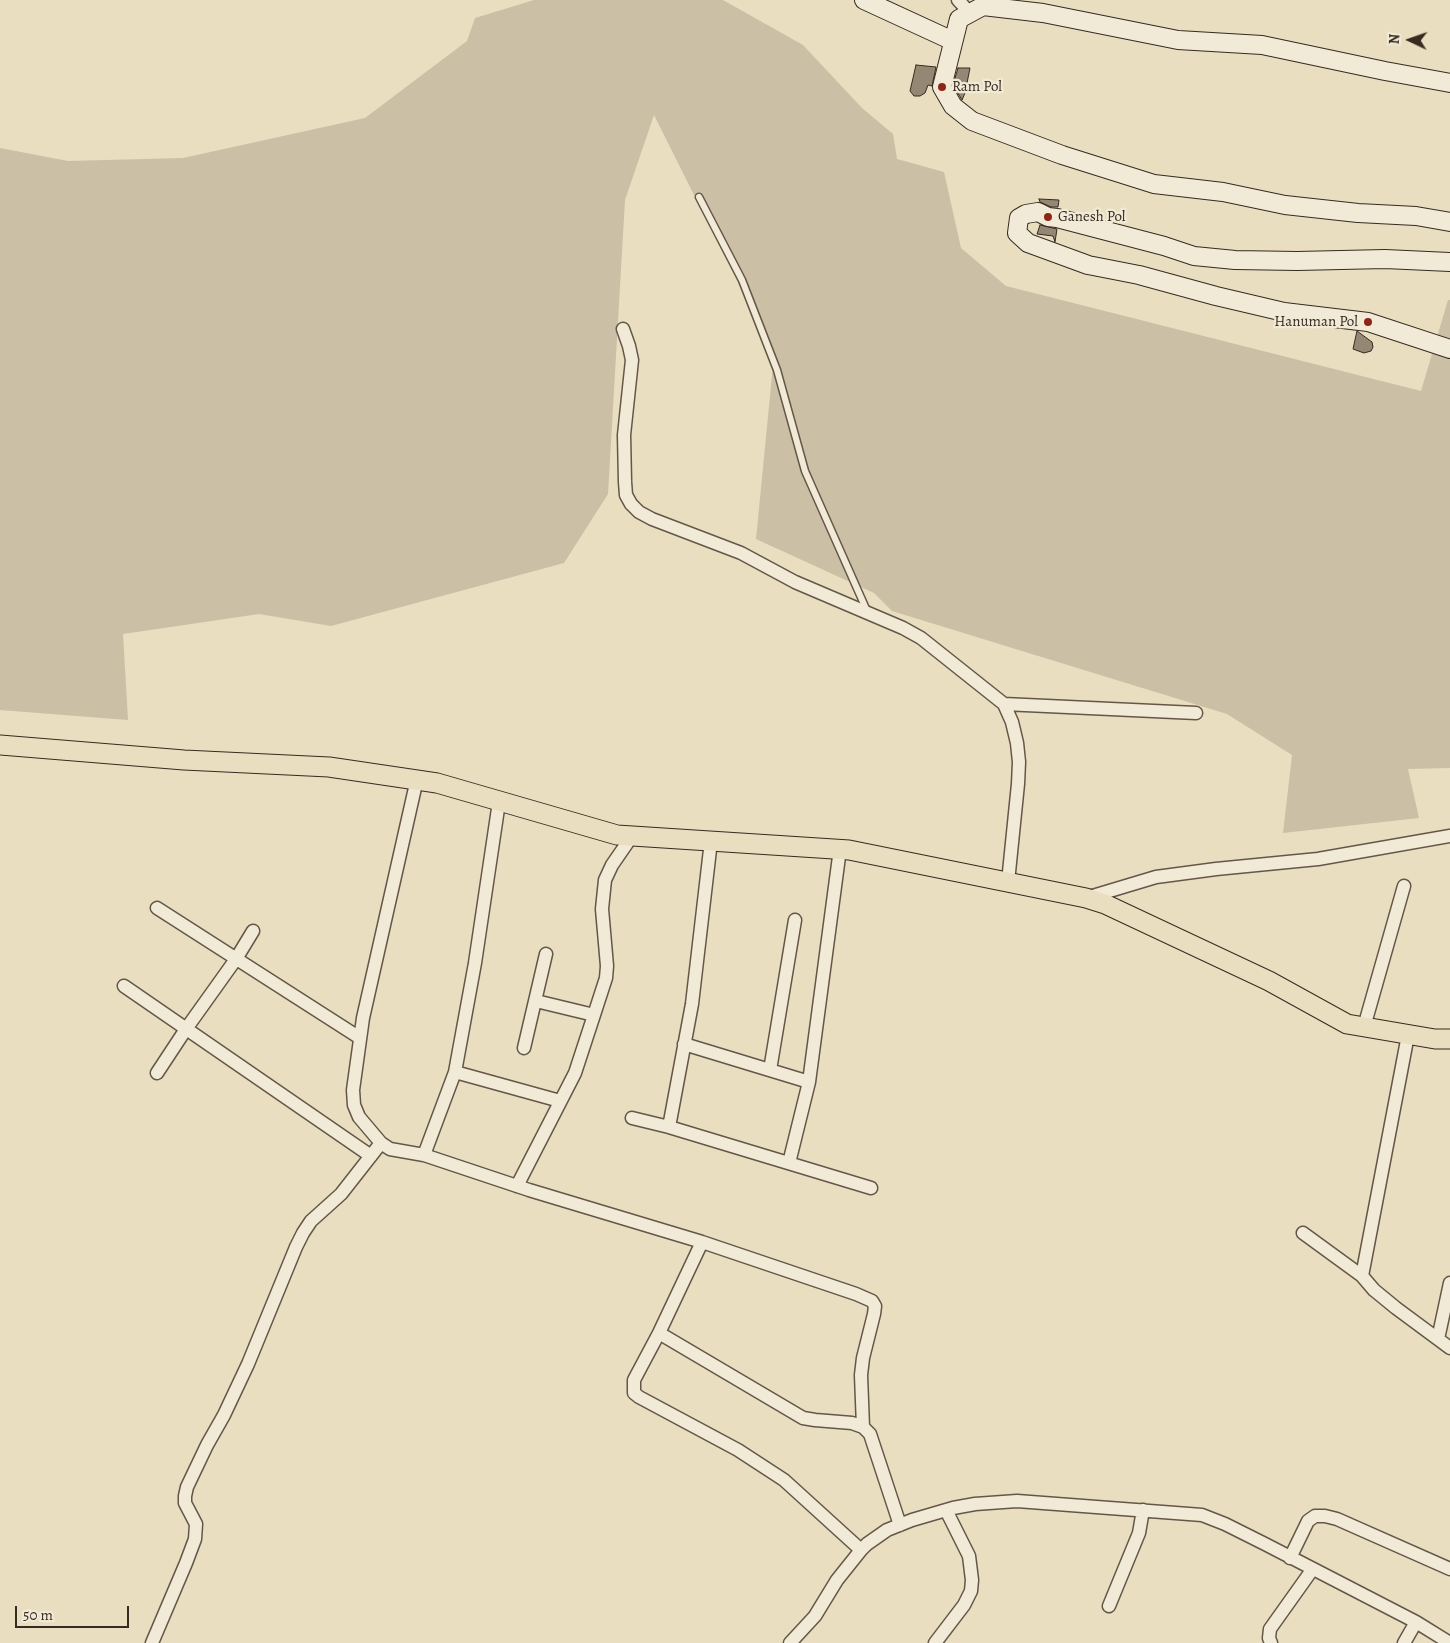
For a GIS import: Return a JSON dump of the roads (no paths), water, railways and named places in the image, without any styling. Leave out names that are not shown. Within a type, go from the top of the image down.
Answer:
[{"type":"main road","points":[[0,745],[184,760],[329,767],[437,783],[617,835],[840,849],[1008,882],[1086,898],[1105,904],[1269,981],[1347,1024],[1435,1039],[1450,1039]]},
{"type":"street","points":[[864,0],[953,41]]},
{"type":"street","points":[[1450,82],[1384,71],[1262,45],[1178,40],[1043,13],[983,6],[964,6],[942,87],[953,106],[972,121],[1062,155],[1154,184],[1223,192],[1286,205],[1358,213],[1416,216],[1450,222]]},
{"type":"street","points":[[1450,262],[1235,260],[1194,256],[1164,246],[1048,217],[1038,212],[1026,214],[1019,218],[1017,233],[1028,243],[1088,265],[1139,275],[1284,312],[1368,322],[1450,349]]},
{"type":"street","points":[[623,329],[630,346],[632,360],[624,435],[626,494],[630,504],[639,512],[652,519],[740,553],[794,582],[904,628],[921,638],[1004,704],[1014,729],[1019,762],[1008,882]]},
{"type":"street","points":[[1004,704],[1196,714]]},
{"type":"street","points":[[417,779],[368,992],[360,1038],[353,1090],[354,1105],[359,1117],[381,1143],[390,1149],[424,1155],[517,1186],[702,1242],[872,1301],[875,1306],[874,1314],[863,1358],[861,1375],[863,1426]]},
{"type":"street","points":[[424,1155],[455,1072],[475,963],[499,802]]},
{"type":"street","points":[[517,1186],[575,1073],[606,978],[607,966],[602,922],[604,887],[612,865],[632,836]]},
{"type":"street","points":[[1086,898],[1156,877],[1216,869],[1318,860],[1450,836]]},
{"type":"street","points":[[669,1127],[694,984],[711,841]]},
{"type":"street","points":[[789,1163],[809,1082],[840,849]]},
{"type":"street","points":[[1364,1027],[1404,886]]},
{"type":"street","points":[[158,908],[360,1038]]},
{"type":"street","points":[[770,1070],[795,920]]},
{"type":"street","points":[[158,1072],[236,959],[253,931]]},
{"type":"street","points":[[524,1048],[546,954]]},
{"type":"street","points":[[124,986],[371,1156]]},
{"type":"street","points":[[536,1001],[594,1015]]},
{"type":"street","points":[[1362,1276],[1408,1035]]},
{"type":"street","points":[[684,1044],[809,1082]]},
{"type":"street","points":[[455,1072],[560,1101]]},
{"type":"street","points":[[632,1118],[669,1127],[871,1188]]},
{"type":"street","points":[[152,1643],[195,1539],[196,1524],[185,1503],[187,1487],[248,1364],[303,1233],[311,1221],[341,1194],[381,1143]]},
{"type":"street","points":[[1303,1233],[1362,1276],[1374,1290],[1450,1348]]},
{"type":"street","points":[[702,1242],[659,1333],[634,1380],[634,1392],[638,1397],[738,1450],[784,1480],[861,1550]]},
{"type":"street","points":[[1438,1339],[1450,1283]]},
{"type":"street","points":[[659,1333],[803,1418],[852,1423],[863,1426],[870,1434],[900,1525]]},
{"type":"street","points":[[790,1643],[814,1616],[837,1580],[861,1550],[887,1530],[946,1510],[975,1504],[1017,1501],[1202,1515],[1225,1524],[1416,1622],[1450,1643]]},
{"type":"street","points":[[935,1643],[964,1605],[971,1591],[972,1580],[969,1556],[946,1510]]},
{"type":"street","points":[[1109,1606],[1140,1533],[1144,1510]]},
{"type":"street","points":[[1290,1558],[1308,1521],[1315,1516],[1325,1516],[1337,1519],[1450,1569]]},
{"type":"street","points":[[1271,1643],[1269,1638],[1270,1629],[1312,1570]]},
{"type":"street","points":[[1404,1643],[1416,1622]]},
{"type":"lane","points":[[699,197],[742,280],[777,370],[805,471],[868,612]]},
{"type":"place","name":"Ram Pol","points":[[942,87]]},
{"type":"place","name":"Ganesh Pol","points":[[1048,217]]},
{"type":"place","name":"Hanuman Pol","points":[[1368,322]]}]
